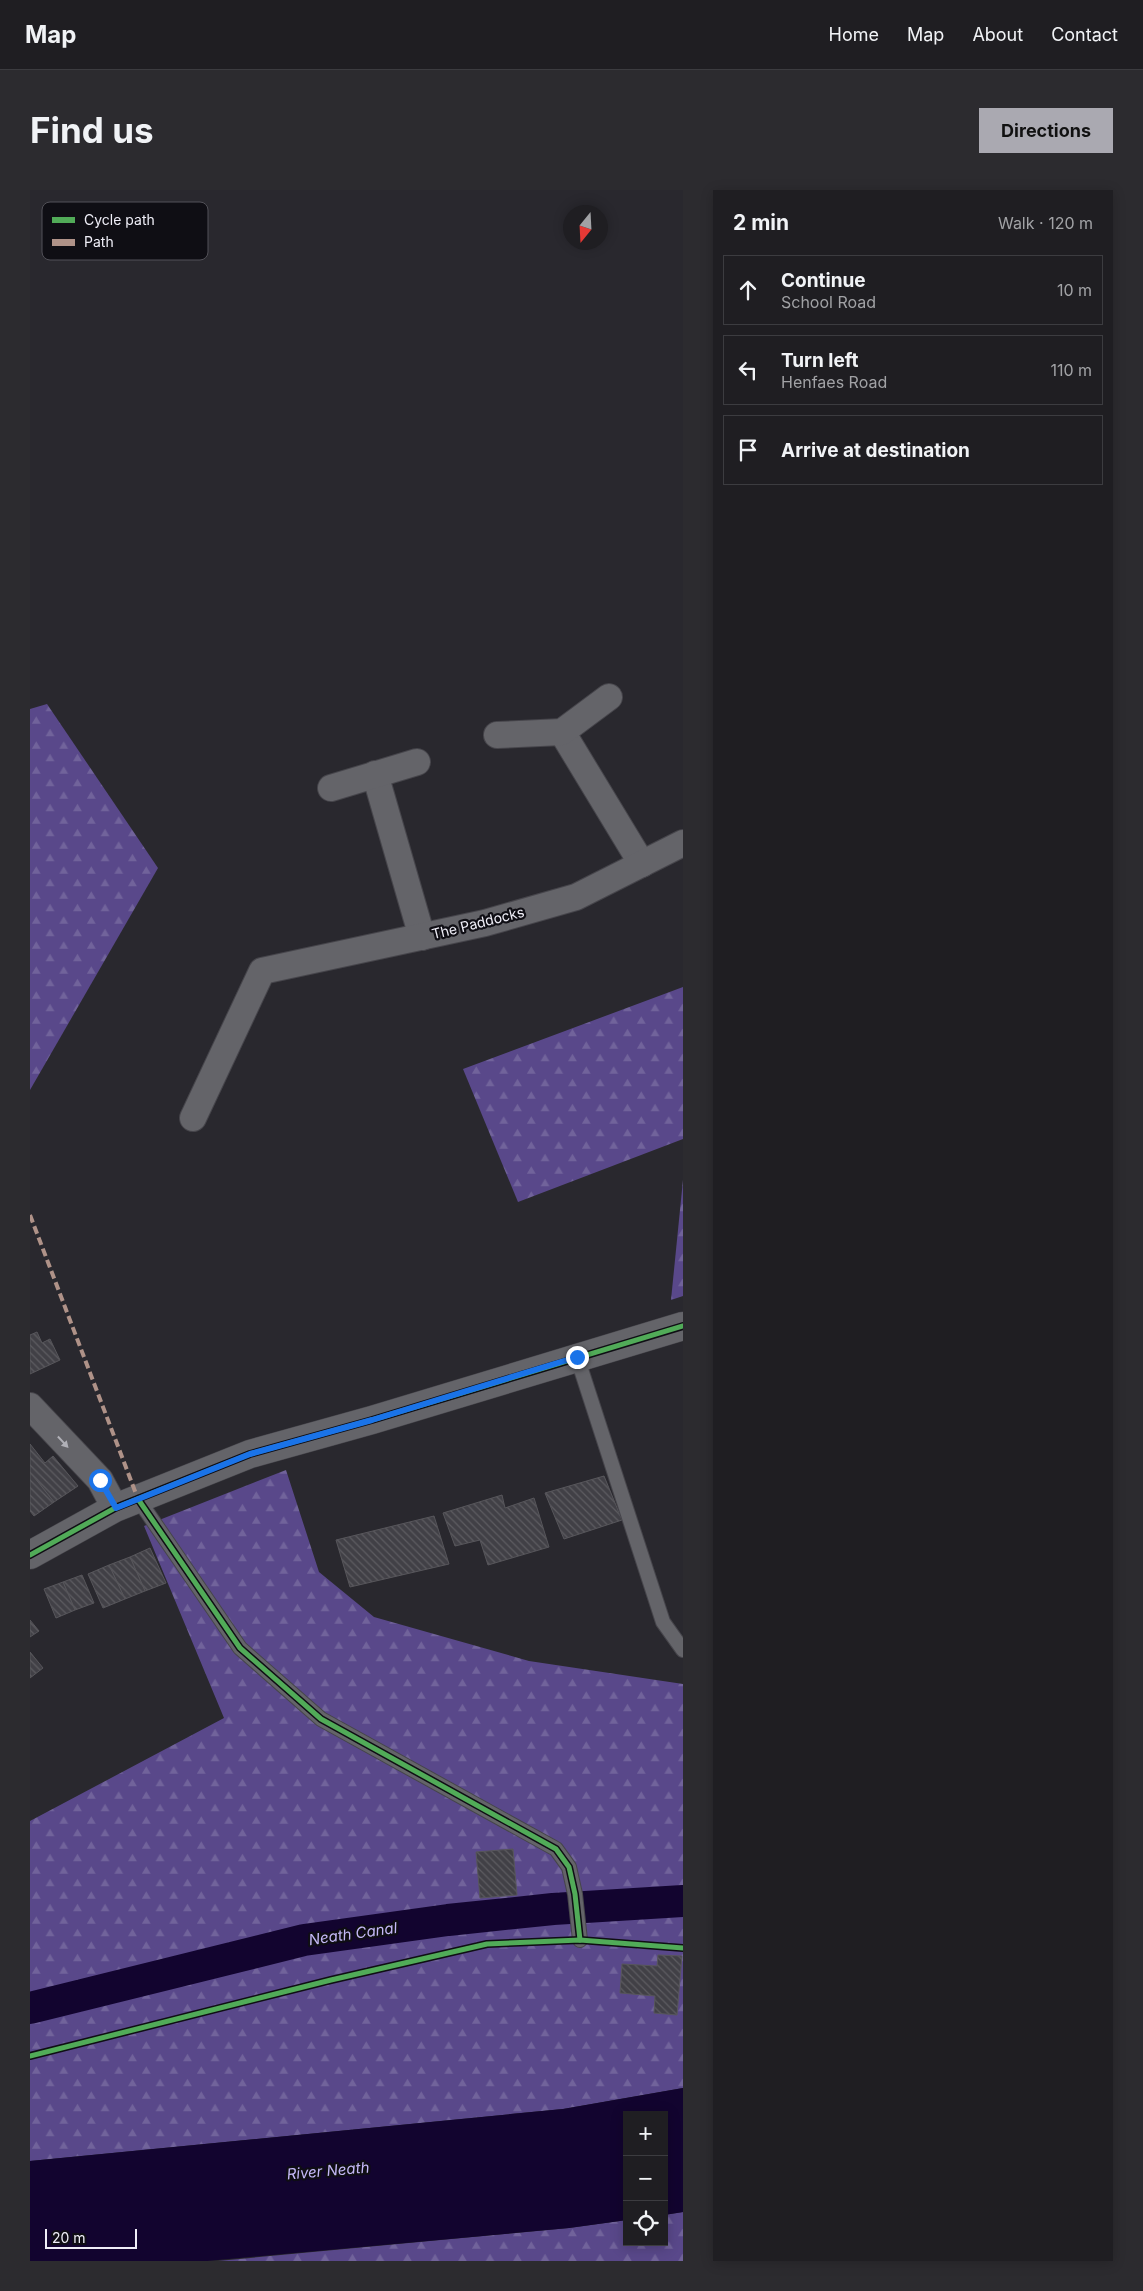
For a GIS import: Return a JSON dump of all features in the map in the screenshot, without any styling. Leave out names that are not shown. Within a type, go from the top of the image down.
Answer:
[{"type":"main road","points":[[30,1555],[127,1504],[250,1454],[372,1420],[683,1326]]},
{"type":"street","points":[[497,736],[562,732],[609,697]]},
{"type":"street","points":[[562,732],[642,864]]},
{"type":"street","points":[[331,788],[417,762]]},
{"type":"street","points":[[375,774],[422,937]]},
{"type":"street","name":"The Paddocks","points":[[193,1118],[262,971],[485,923],[576,897],[683,843]]},
{"type":"street","points":[[30,1406],[100,1480],[127,1504]]},
{"type":"lane","points":[[577,1357],[663,1622],[683,1650]]},
{"type":"lane","points":[[127,1504],[240,1648],[321,1719],[556,1848],[569,1867],[575,1894],[580,1940]]},
{"type":"green space","points":[[47,704],[158,868],[30,1090],[30,709]]},
{"type":"green space","points":[[683,987],[683,1139],[518,1202],[463,1069]]},
{"type":"green space","points":[[683,1180],[683,1296],[671,1300]]},
{"type":"green space","points":[[286,1470],[319,1572],[374,1617],[529,1661],[683,1684],[683,2088],[563,2109],[30,2161],[30,1821],[224,1718],[144,1526]]},
{"type":"green space","points":[[683,2212],[683,2261],[218,2261],[569,2228],[623,2221],[623,2246],[668,2246],[668,2214]]},
{"type":"water","points":[[555,1901],[553,1909],[556,1917],[452,1927],[448,1920],[451,1911]]},
{"type":"water","name":"River Neath","points":[[683,2088],[683,2212],[668,2214],[668,2111],[623,2111],[623,2221],[569,2228],[207,2261],[30,2261],[30,2161],[563,2109]]},
{"type":"building","points":[[37,1332],[42,1343],[50,1339],[60,1360],[30,1374],[30,1335]]},
{"type":"building","points":[[30,1444],[45,1463],[53,1456],[78,1486],[54,1502],[30,1472]]},
{"type":"building","points":[[30,1472],[54,1502],[34,1516],[30,1511]]},
{"type":"building","points":[[604,1476],[622,1520],[564,1539],[545,1493]]},
{"type":"building","points":[[502,1495],[505,1508],[534,1498],[549,1547],[488,1565],[480,1540],[455,1546],[443,1513]]},
{"type":"building","points":[[434,1516],[449,1564],[350,1587],[336,1540]]},
{"type":"building","points":[[150,1548],[166,1583],[145,1591],[130,1557]]},
{"type":"building","points":[[130,1557],[145,1591],[125,1599],[109,1565]]},
{"type":"building","points":[[109,1565],[125,1599],[103,1608],[88,1574]]},
{"type":"building","points":[[82,1575],[94,1603],[75,1610],[63,1582]]},
{"type":"building","points":[[63,1582],[75,1610],[56,1618],[44,1589]]},
{"type":"building","points":[[30,1620],[39,1631],[30,1637]]},
{"type":"building","points":[[30,1652],[43,1668],[30,1678]]},
{"type":"building","points":[[513,1849],[517,1895],[480,1898],[476,1852]]},
{"type":"building","points":[[658,1955],[682,1956],[677,2015],[654,2013],[655,1996],[620,1993],[622,1964],[657,1966]]},
{"type":"waterway","name":"Neath Canal","points":[[30,2008],[304,1940],[448,1920],[553,1909],[683,1901]]},
{"type":"marked path","points":[[30,1215],[138,1499]]},
{"type":"cycle path","points":[[30,1555],[115,1508],[250,1454],[372,1420],[683,1326]]},
{"type":"cycle path","points":[[138,1499],[240,1648],[321,1719],[556,1849],[569,1867],[575,1894],[580,1940]]},
{"type":"cycle path","points":[[30,2056],[331,1980],[487,1944],[580,1940],[683,1948]]},
{"type":"route","points":[[100,1480],[116,1508],[250,1454],[372,1420],[577,1357]]}]
